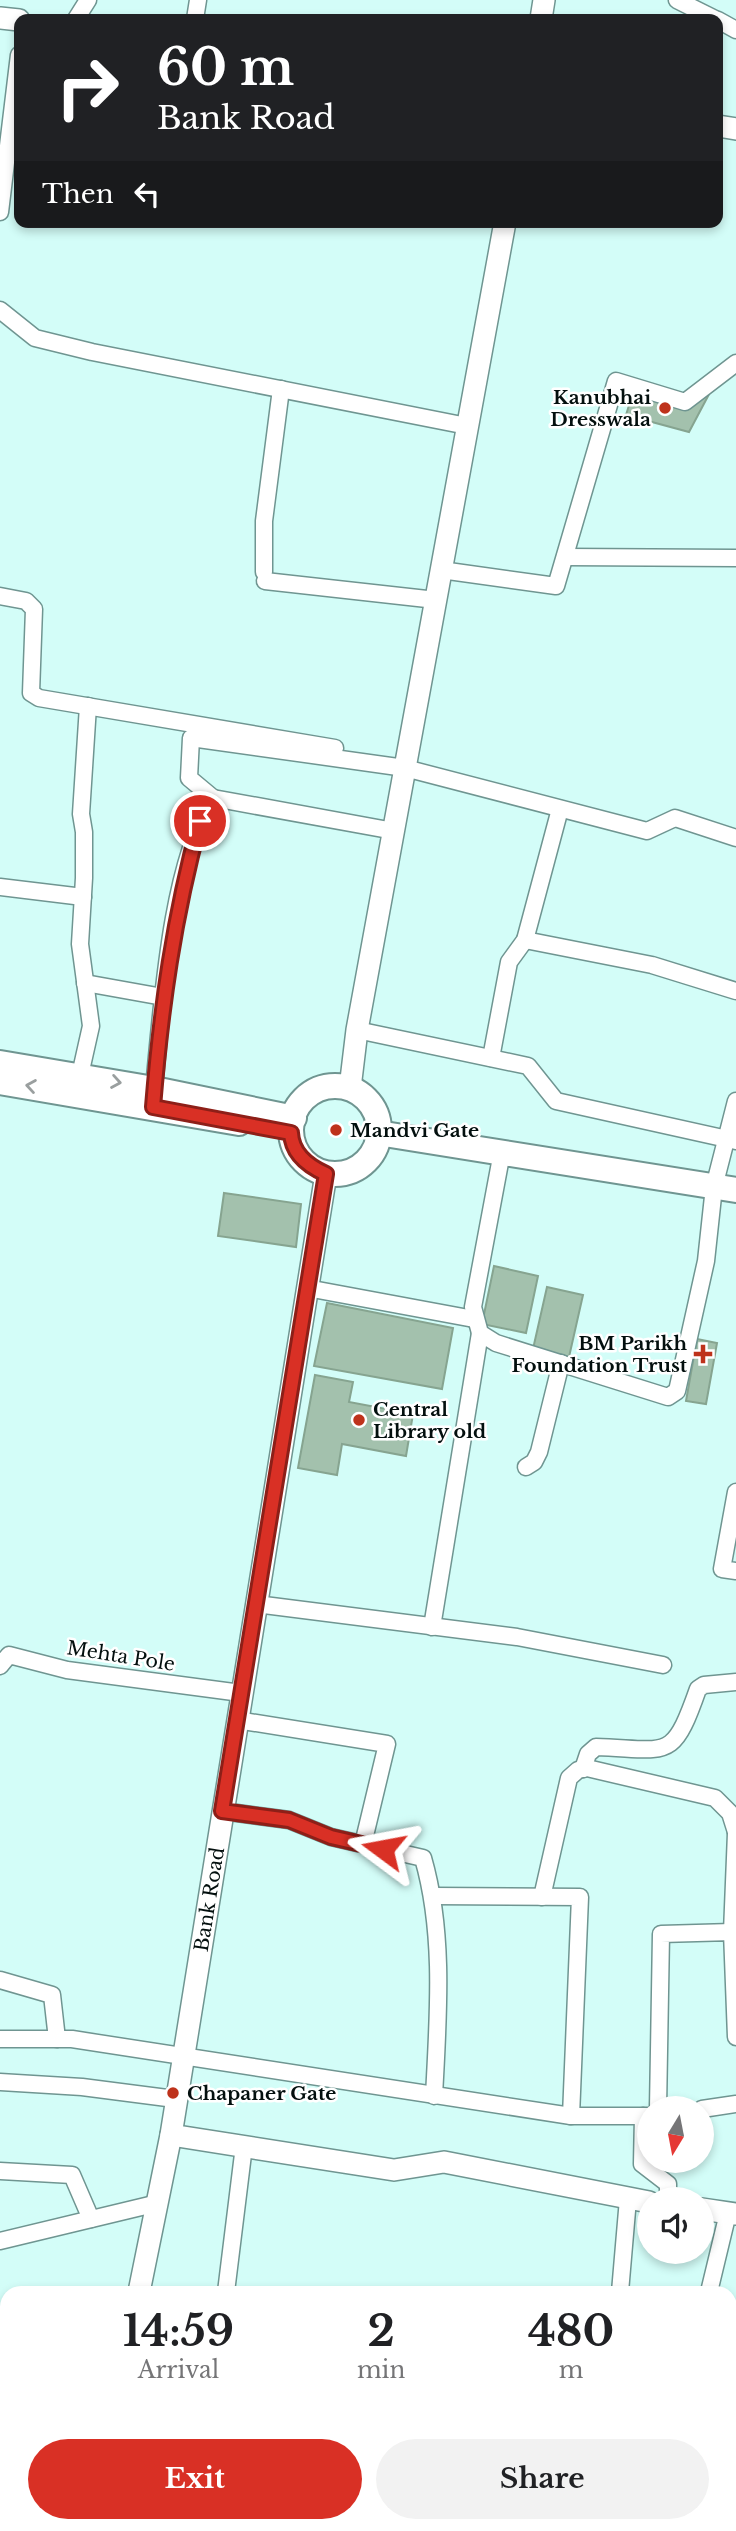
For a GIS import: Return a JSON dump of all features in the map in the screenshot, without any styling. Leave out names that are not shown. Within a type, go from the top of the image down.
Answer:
[{"type":"main road","points":[[350,1088],[358,1030],[504,228]]},
{"type":"main road","points":[[0,1063],[78,1085],[293,1126]]},
{"type":"main road","points":[[0,1082],[78,1085]]},
{"type":"main road","points":[[324,1086],[350,1088],[370,1101],[377,1112],[380,1139],[375,1152],[366,1163],[340,1174],[326,1174],[301,1159],[291,1143],[293,1126],[297,1107],[313,1090],[324,1086]]},
{"type":"main road","points":[[378,1133],[725,1188]]},
{"type":"main road","name":"Bank Road","points":[[140,2286],[171,2135],[181,2058],[326,1174]]},
{"type":"main road","points":[[171,2135],[394,2171],[444,2162],[637,2200]]},
{"type":"main road","points":[[714,2211],[732,2214]]},
{"type":"street","points":[[677,0],[704,14]]},
{"type":"street","points":[[0,212],[14,91]]},
{"type":"street","points":[[0,310],[35,338],[169,369],[467,426]]},
{"type":"street","points":[[441,570],[556,586],[616,381],[685,402],[736,363]]},
{"type":"street","points":[[281,389],[264,521],[265,577],[436,600]]},
{"type":"street","points":[[565,557],[736,558]]},
{"type":"street","points":[[0,596],[26,601],[34,609],[31,693],[40,698],[406,764],[560,809],[647,831],[675,818],[736,838]]},
{"type":"street","points":[[78,1085],[91,1026],[80,944],[84,832],[81,814],[88,706]]},
{"type":"street","points":[[394,831],[214,798],[189,778],[191,738],[406,764]]},
{"type":"street","points":[[153,1098],[163,997],[181,891],[200,821],[214,798]]},
{"type":"street","points":[[491,1058],[509,962],[525,940],[560,809]]},
{"type":"street","points":[[0,887],[83,897]]},
{"type":"street","points":[[525,940],[652,965],[736,990]]},
{"type":"street","points":[[85,983],[163,997]]},
{"type":"street","points":[[358,1030],[528,1066],[556,1101],[731,1140]]},
{"type":"street","points":[[307,1288],[477,1326],[496,1343],[668,1397],[677,1391],[725,1188],[736,1101]]},
{"type":"street","points":[[432,1627],[477,1326],[473,1307],[502,1152]]},
{"type":"street","points":[[526,1466],[534,1462],[539,1452],[561,1363]]},
{"type":"street","points":[[736,1492],[722,1569],[736,1571]]},
{"type":"street","points":[[256,1604],[517,1637],[663,1665]]},
{"type":"street","name":"Mehta Pole","points":[[0,1666],[9,1655],[67,1670],[241,1693]]},
{"type":"street","points":[[542,1896],[569,1778],[583,1769],[588,1754],[596,1747],[670,1746],[683,1732],[698,1689],[704,1685],[736,1682]]},
{"type":"street","points":[[237,1720],[387,1744],[363,1844]]},
{"type":"street","points":[[583,1769],[715,1798],[733,1813],[736,1832],[732,1932],[736,2037]]},
{"type":"street","points":[[222,1811],[289,1820],[331,1837],[424,1858],[434,1895],[438,2010],[435,2096]]},
{"type":"street","points":[[434,1895],[580,1897],[571,2116]]},
{"type":"street","points":[[651,2096],[662,1934],[732,1932]]},
{"type":"street","points":[[0,1980],[52,1995],[57,2039]]},
{"type":"street","points":[[0,2039],[57,2039],[571,2116],[637,2114]]},
{"type":"street","points":[[0,2082],[82,2087],[175,2099]]},
{"type":"street","points":[[714,2107],[736,2104]]},
{"type":"street","points":[[227,2286],[244,2146]]},
{"type":"street","points":[[0,2171],[72,2175],[91,2219]]},
{"type":"street","points":[[655,2174],[668,2184],[668,2187]]},
{"type":"street","points":[[621,2286],[628,2199]]},
{"type":"street","points":[[0,2241],[158,2203]]},
{"type":"street","points":[[711,2286],[732,2214]]},
{"type":"building","name":"Kanubhai Dresswala","points":[[716,381],[689,432],[626,415],[635,386],[685,402]]},
{"type":"building","points":[[224,1193],[301,1204],[296,1247],[218,1236]]},
{"type":"building","points":[[494,1266],[538,1276],[526,1333],[482,1324]]},
{"type":"building","points":[[547,1287],[583,1295],[569,1357],[533,1349]]},
{"type":"building","points":[[327,1303],[453,1328],[442,1389],[314,1366]]},
{"type":"building","points":[[697,1339],[717,1343],[706,1404],[686,1401]]},
{"type":"building","name":"Central Library old","points":[[315,1375],[353,1382],[349,1402],[413,1414],[406,1456],[342,1444],[337,1475],[298,1468]]},
{"type":"place","name":"Kanubhai Dresswala","points":[[665,408]]},
{"type":"place","name":"Mandvi Gate","points":[[336,1130]]},
{"type":"place","name":"BM Parikh Foundation Trust","points":[[703,1354]]},
{"type":"place","name":"Central Library old","points":[[359,1420]]},
{"type":"place","name":"Chapaner Gate","points":[[173,2093]]},
{"type":"route","points":[[200,821],[178,903],[163,997],[153,1107],[291,1133],[291,1143],[301,1159],[326,1174],[222,1811],[289,1820],[331,1837],[383,1849]]}]
